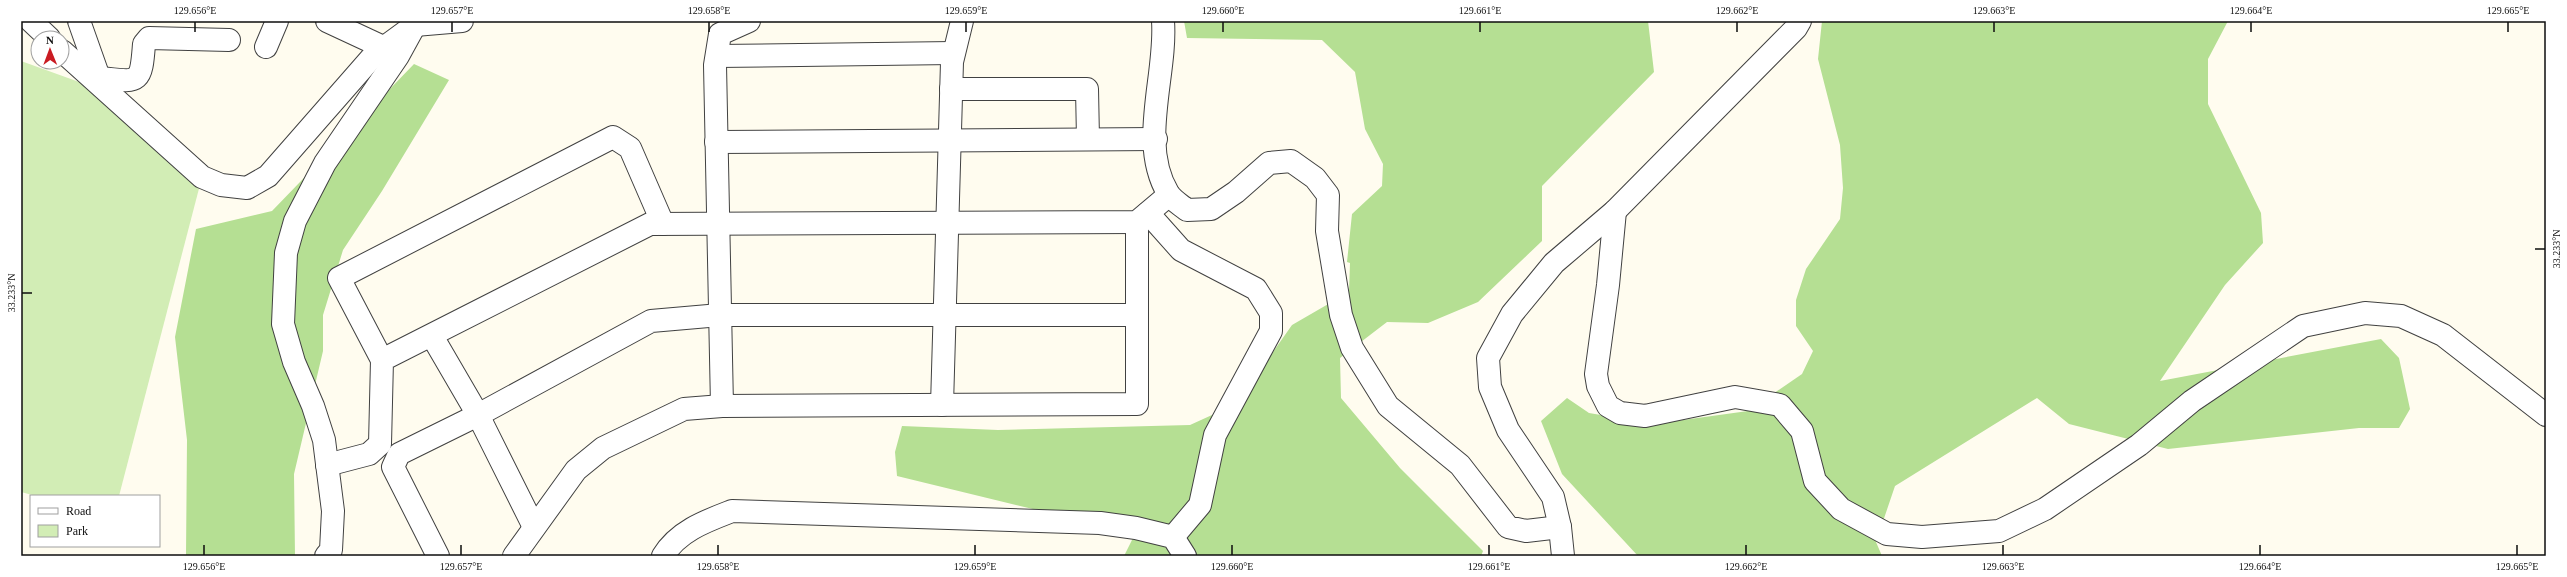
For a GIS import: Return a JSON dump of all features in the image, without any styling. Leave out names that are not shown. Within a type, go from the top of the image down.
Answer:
[{"type":"street","points":[[31,21],[41,30]]},
{"type":"street","points":[[80,21],[102,85]]},
{"type":"street","points":[[266,48],[277,21]]},
{"type":"street","points":[[327,21],[385,48]]},
{"type":"street","points":[[722,406],[716,142],[717,56],[720,34],[749,21]]},
{"type":"street","points":[[942,405],[951,89],[953,53],[962,21]]},
{"type":"street","points":[[1163,21],[1164,38],[1155,98],[1156,169],[1169,195],[1187,210],[1211,209],[1236,192],[1269,163],[1291,161],[1315,178],[1328,195],[1327,231],[1341,315],[1352,348],[1388,406],[1460,465],[1508,527],[1526,531],[1560,527]]},
{"type":"street","points":[[1563,556],[1560,527],[1553,497],[1508,430],[1490,387],[1488,358],[1512,314],[1554,264],[1615,211],[1796,28],[1800,21]]},
{"type":"street","points":[[70,57],[202,177],[221,185],[247,188],[268,176],[374,55],[415,25],[449,22]]},
{"type":"street","points":[[326,556],[331,550],[334,511],[322,433],[313,406],[294,362],[284,324],[286,253],[295,221],[325,163],[398,56],[415,25]]},
{"type":"street","points":[[102,85],[129,81],[137,78],[142,72],[144,44],[150,38],[229,40]]},
{"type":"street","points":[[717,56],[953,53]]},
{"type":"street","points":[[951,89],[1087,89],[1088,139]]},
{"type":"street","points":[[327,465],[369,454],[380,444],[382,360],[339,278],[613,136],[630,148],[663,224]]},
{"type":"street","points":[[716,142],[1156,139]]},
{"type":"street","points":[[382,360],[432,336],[650,224],[948,223],[1142,218],[1169,195]]},
{"type":"street","points":[[1615,211],[1596,374],[1598,386],[1608,406],[1620,413],[1645,416],[1735,397],[1780,405],[1802,431],[1815,481],[1841,509],[1887,534],[1922,537],[1999,531],[2045,509],[2139,445],[2192,401],[2303,326],[2365,313],[2401,316],[2443,335],[2546,414]]},
{"type":"street","points":[[514,556],[534,526],[576,470],[603,448],[684,409],[722,406],[1137,404],[1137,315],[1142,218]]},
{"type":"street","points":[[1142,218],[1181,250],[1256,289],[1270,313],[1271,330],[1215,434],[1200,504],[1173,537]]},
{"type":"street","points":[[438,556],[393,467],[399,454],[478,415],[651,322],[720,315],[1137,315]]},
{"type":"street","points":[[432,336],[478,415],[534,526]]},
{"type":"street","points":[[663,556],[668,548],[696,524],[732,511],[1100,523],[1136,528],[1173,537],[1185,556]]},
{"type":"green space","points":[[1184,21],[1648,21],[1654,72],[1542,186],[1542,241],[1478,302],[1428,323],[1387,322],[1340,358],[1341,398],[1400,468],[1483,551],[1481,556],[1124,556],[1140,524],[1037,510],[897,476],[895,452],[902,426],[998,430],[1190,425],[1223,410],[1244,393],[1292,325],[1349,292],[1350,263],[1347,262],[1352,214],[1382,186],[1383,164],[1365,129],[1355,72],[1322,40],[1187,38]]},
{"type":"green space","points":[[1822,21],[2228,21],[2208,59],[2208,104],[2261,213],[2263,243],[2225,285],[2160,381],[2381,339],[2399,358],[2410,409],[2399,428],[2359,428],[2168,449],[2069,424],[2037,398],[1895,486],[1876,542],[1882,556],[1638,556],[1562,474],[1541,421],[1567,398],[1589,413],[1654,424],[1748,411],[1802,374],[1813,351],[1796,326],[1796,300],[1806,269],[1840,219],[1843,188],[1840,145],[1818,59]]},
{"type":"green space","points":[[21,61],[30,64],[30,70],[46,70],[104,91],[202,177],[119,495],[32,495],[21,492]]},
{"type":"green space","points":[[414,64],[449,80],[382,191],[343,250],[323,315],[323,351],[294,474],[295,556],[186,556],[187,440],[175,337],[196,229],[272,211]]}]
